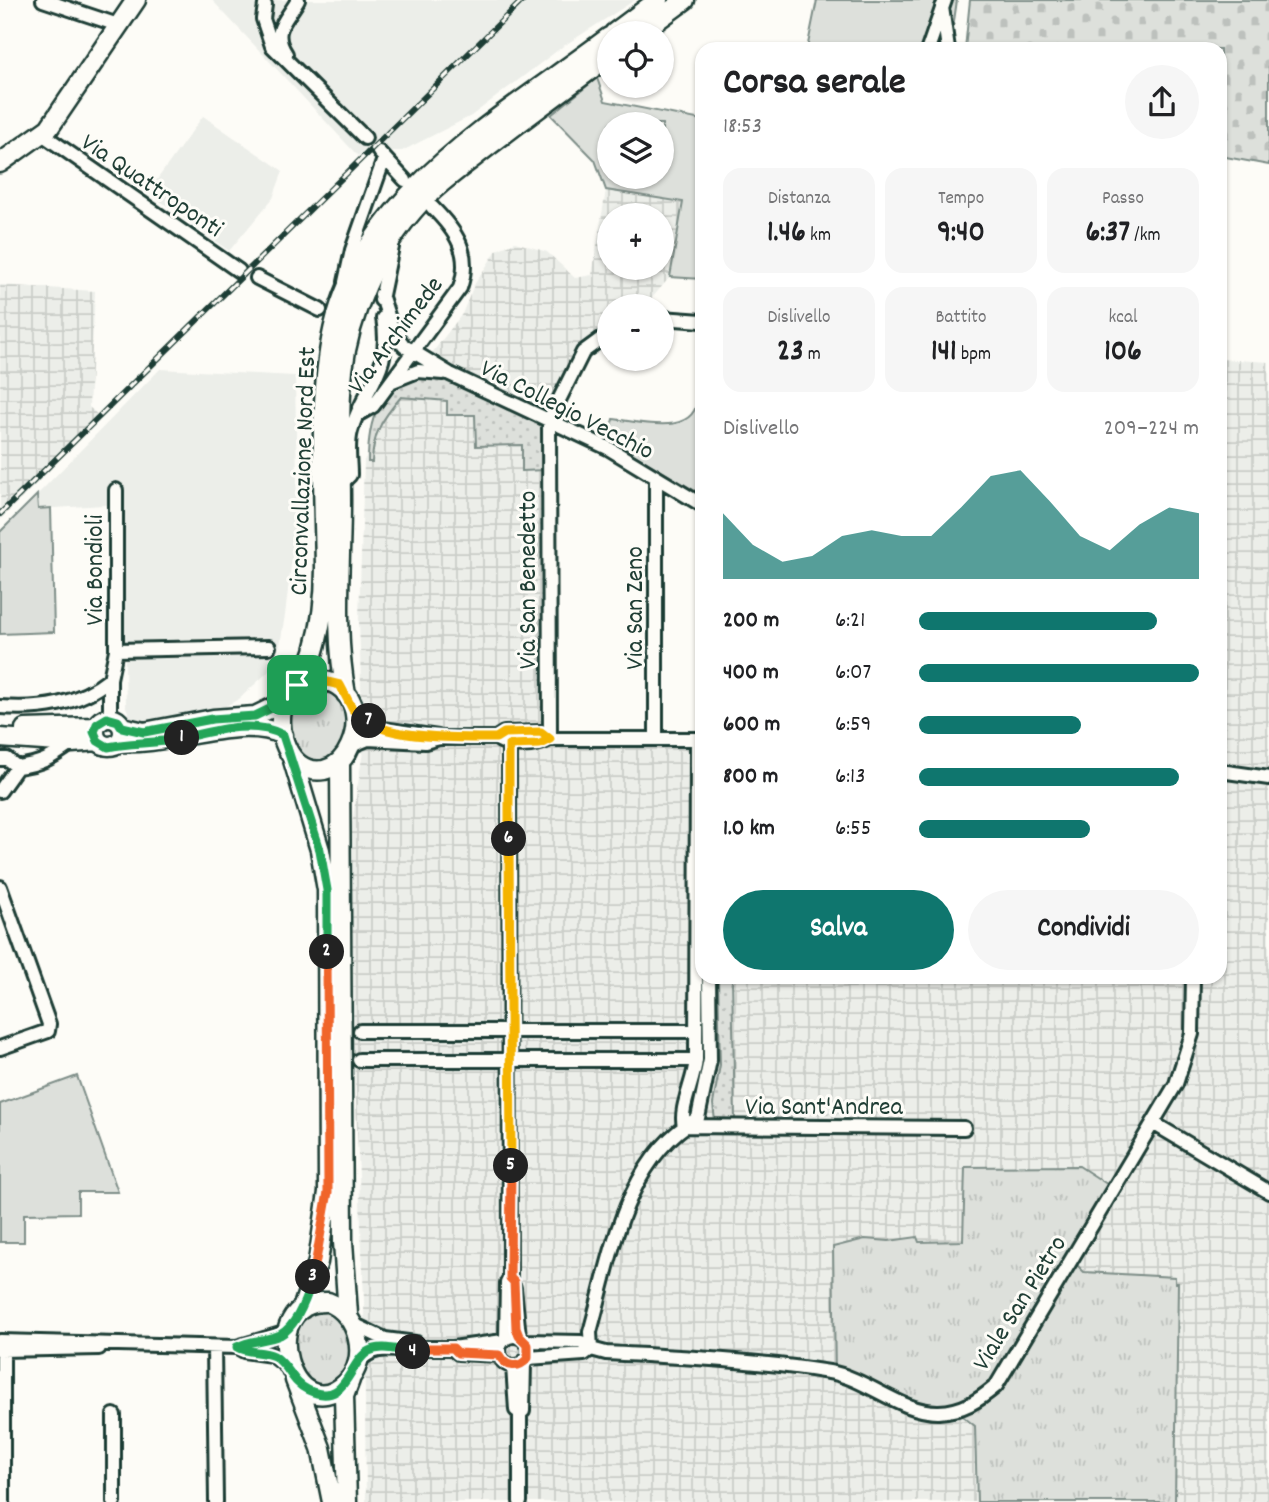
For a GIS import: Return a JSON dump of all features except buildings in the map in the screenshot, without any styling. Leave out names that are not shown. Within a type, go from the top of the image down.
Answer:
[{"type":"main road","points":[[0,163],[42,134],[121,26],[136,0]]},
{"type":"main road","points":[[630,21],[658,0]]},
{"type":"main road","points":[[656,21],[685,0]]},
{"type":"main road","name":"Circonvallazione Nord Est","points":[[284,702],[306,673],[315,650],[324,602],[326,389],[331,342],[345,294],[370,243],[418,183],[597,46]]},
{"type":"main road","name":"Circonvallazione Nord Est","points":[[351,746],[350,702],[342,675],[341,484],[343,367],[353,324],[370,279],[396,233],[413,211],[444,180],[597,65]]},
{"type":"main road","points":[[297,685],[315,679],[329,680],[340,685],[350,702]]},
{"type":"main road","points":[[0,727],[144,732],[212,719],[255,716],[284,702],[283,735],[320,850],[327,890],[328,1192],[318,1262],[302,1309],[288,1328],[286,1358],[325,1459],[332,1502]]},
{"type":"main road","points":[[0,738],[72,743],[109,731],[153,743],[243,727],[267,729],[283,735]]},
{"type":"main road","points":[[292,757],[305,768],[323,770],[340,762],[351,746]]},
{"type":"main road","points":[[340,762],[343,1242],[351,1319],[358,1336],[353,1371],[344,1396],[347,1502]]},
{"type":"main road","points":[[302,1309],[316,1303],[328,1302],[351,1319]]},
{"type":"main road","points":[[292,1374],[308,1391],[318,1393],[337,1390],[353,1371]]},
{"type":"street","points":[[43,0],[121,26]]},
{"type":"street","points":[[298,0],[279,31],[279,44],[287,59],[365,138]]},
{"type":"street","points":[[263,2],[276,12],[289,11]]},
{"type":"street","points":[[263,2],[263,19],[268,38],[283,58],[287,59]]},
{"type":"street","points":[[943,4],[947,42]]},
{"type":"street","points":[[930,42],[943,4]]},
{"type":"street","name":"Via Quattroponti","points":[[42,134],[239,271]]},
{"type":"street","points":[[345,294],[352,250],[382,156],[405,180]]},
{"type":"street","name":"Via Archimede","points":[[359,414],[373,406],[386,385],[415,352],[420,340],[450,304],[464,274],[462,244],[452,228],[432,207]]},
{"type":"street","points":[[381,294],[396,233]]},
{"type":"street","points":[[257,278],[320,310]]},
{"type":"street","name":"Via Collegio Vecchio","points":[[381,294],[393,331],[404,346],[450,374],[608,448],[695,501]]},
{"type":"street","name":"Circonvallazione Nord Est","points":[[341,484],[350,475],[351,433],[383,362],[386,338],[381,294]]},
{"type":"street","points":[[674,319],[695,320]]},
{"type":"street","points":[[549,420],[583,352],[597,342]]},
{"type":"street","name":"Via Collegio Vecchio","points":[[386,385],[418,371],[450,374]]},
{"type":"street","name":"Via San Benedetto","points":[[549,420],[550,739]]},
{"type":"street","name":"Via San Zeno","points":[[656,478],[656,738]]},
{"type":"street","name":"Via Bondioli","points":[[109,731],[110,679],[116,650],[116,490]]},
{"type":"street","name":"Via Bondioli","points":[[116,650],[269,647]]},
{"type":"street","points":[[0,707],[58,705],[75,701],[110,679]]},
{"type":"street","points":[[350,702],[376,728],[439,738],[496,738],[509,745],[540,744],[550,739],[695,738]]},
{"type":"street","points":[[496,738],[504,733],[541,732],[550,739]]},
{"type":"street","points":[[351,746],[368,739],[425,742],[439,738]]},
{"type":"street","points":[[0,791],[39,751],[32,742]]},
{"type":"street","points":[[0,759],[23,766],[55,758],[72,743]]},
{"type":"street","points":[[509,745],[510,1278],[514,1282],[513,1339],[499,1355],[505,1363],[522,1362]]},
{"type":"street","points":[[1227,772],[1269,778]]},
{"type":"street","points":[[0,887],[49,1024],[48,1031],[0,1048]]},
{"type":"street","points":[[684,1126],[681,1113],[690,1095],[696,1060],[697,984]]},
{"type":"street","points":[[591,1349],[590,1332],[626,1208],[647,1166],[684,1126],[698,1118],[710,1060],[709,984]]},
{"type":"street","name":"Viale San Pietro","points":[[353,1371],[370,1350],[388,1348],[414,1352],[418,1348],[453,1348],[513,1339],[581,1342],[591,1349],[832,1372],[919,1410],[937,1412],[962,1409],[980,1400],[996,1386],[1176,1084],[1192,1034],[1193,984]]},
{"type":"street","points":[[360,1031],[695,1031]]},
{"type":"street","points":[[359,1060],[696,1060]]},
{"type":"street","points":[[1153,1123],[1269,1192]]},
{"type":"street","name":"Via Sant'Andrea","points":[[684,1126],[964,1128]]},
{"type":"street","name":"Viale San Pietro","points":[[351,1319],[385,1339],[416,1343],[418,1348]]},
{"type":"street","points":[[1,1347],[38,1340],[80,1341],[102,1346],[237,1347],[281,1334],[288,1328]]},
{"type":"street","points":[[513,1339],[530,1349],[522,1362],[516,1410],[520,1413],[520,1502]]},
{"type":"street","points":[[1,1347],[98,1350],[102,1346]]},
{"type":"street","points":[[1,1347],[4,1502]]},
{"type":"street","points":[[214,1347],[216,1502]]},
{"type":"street","points":[[237,1347],[244,1351],[272,1355],[292,1374]]},
{"type":"street","name":"Viale San Pietro","points":[[453,1348],[458,1353],[499,1355]]},
{"type":"street","name":"Viale San Pietro","points":[[522,1362],[584,1354],[591,1349]]},
{"type":"street","points":[[114,1415],[114,1502]]},
{"type":"shaded area","points":[[212,0],[635,0],[602,21],[597,21],[597,24],[562,47],[471,116],[402,151],[363,151],[358,156]]},
{"type":"shaded area","points":[[203,116],[283,171],[273,198],[229,251],[148,192]]},
{"type":"shaded area","points":[[606,190],[683,202],[674,254],[674,203],[604,203]]},
{"type":"shaded area","points":[[515,242],[547,252],[575,278],[592,275],[597,245],[597,280],[667,280],[655,294],[597,294],[597,349],[584,359],[548,429],[550,743],[695,743],[695,984],[1227,984],[1227,359],[1269,362],[1269,1502],[1173,1502],[1175,1277],[1084,1272],[1070,1258],[1113,1188],[1079,1166],[965,1167],[963,1241],[909,1242],[957,1412],[975,1426],[977,1502],[366,1502],[364,1300],[353,1029],[351,830],[363,751],[359,619],[364,461],[383,417],[462,314],[474,285],[497,250]]},
{"type":"shaded area","points":[[0,285],[95,291],[89,407],[101,418],[0,520]]},
{"type":"shaded area","points":[[160,369],[295,376],[297,481],[294,541],[285,615],[280,645],[269,671],[239,699],[220,709],[151,726],[130,717],[126,707],[121,504],[38,509],[37,495]]},
{"type":"green space","points":[[817,0],[957,0],[951,42],[808,42]]},
{"type":"green space","points":[[970,0],[1269,0],[1269,165],[1227,157],[1227,42],[966,42]]},
{"type":"green space","points":[[597,78],[597,98],[661,112],[597,112],[597,165],[595,160],[551,115]]},
{"type":"green space","points":[[674,115],[695,119],[695,279],[674,277],[674,254],[683,202],[606,190],[674,189]]},
{"type":"green space","points":[[419,374],[450,378],[544,422],[545,470],[522,471],[522,445],[476,446],[475,415],[447,415],[447,401],[401,397],[380,427],[374,443],[372,462],[368,462],[370,432],[378,408],[393,389]]},
{"type":"green space","points":[[695,409],[695,491],[608,439],[613,419],[666,424],[678,423],[688,418]]},
{"type":"green space","points":[[37,495],[38,509],[51,508],[54,632],[0,634],[0,532]]},
{"type":"green space","points":[[307,686],[335,689],[346,714],[346,734],[341,748],[322,762],[314,763],[300,757],[290,742],[288,733],[292,707]]},
{"type":"green space","points":[[718,984],[732,984],[735,1121],[715,1121],[713,1104],[720,1065]]},
{"type":"green space","points":[[77,1076],[118,1192],[78,1192],[78,1213],[24,1214],[24,1242],[0,1242],[0,1104]]},
{"type":"green space","points":[[1079,1166],[1113,1188],[1070,1258],[1084,1272],[1175,1277],[1175,1283],[1178,1283],[1175,1502],[977,1502],[975,1426],[957,1412],[908,1403],[835,1373],[833,1247],[865,1239],[889,1241],[917,1237],[919,1242],[963,1241],[965,1167]]},
{"type":"green space","points":[[325,1308],[349,1328],[353,1353],[347,1373],[328,1385],[306,1380],[298,1371],[293,1359],[292,1343],[301,1317]]},
{"type":"railway","points":[[0,514],[523,0]]},
{"type":"route","points":[[315,679],[329,680],[340,685],[353,710],[363,713],[376,728],[389,731],[429,734],[439,738],[496,738],[504,733],[541,732],[550,739],[540,744],[509,745],[510,1278],[514,1282],[516,1328],[530,1349],[528,1358],[517,1366],[508,1365],[499,1355],[458,1353],[453,1348],[418,1348],[414,1352],[380,1348],[370,1350],[356,1363],[354,1372],[344,1385],[328,1393],[318,1393],[302,1387],[290,1369],[272,1355],[244,1351],[237,1347],[281,1334],[288,1328],[302,1309],[318,1262],[328,1192],[327,890],[320,850],[283,735],[275,731],[243,727],[153,743],[119,742],[108,747],[98,741],[94,732],[97,724],[107,718],[118,721],[122,727],[144,732],[212,719],[255,716],[284,702],[297,685],[315,679]]}]
